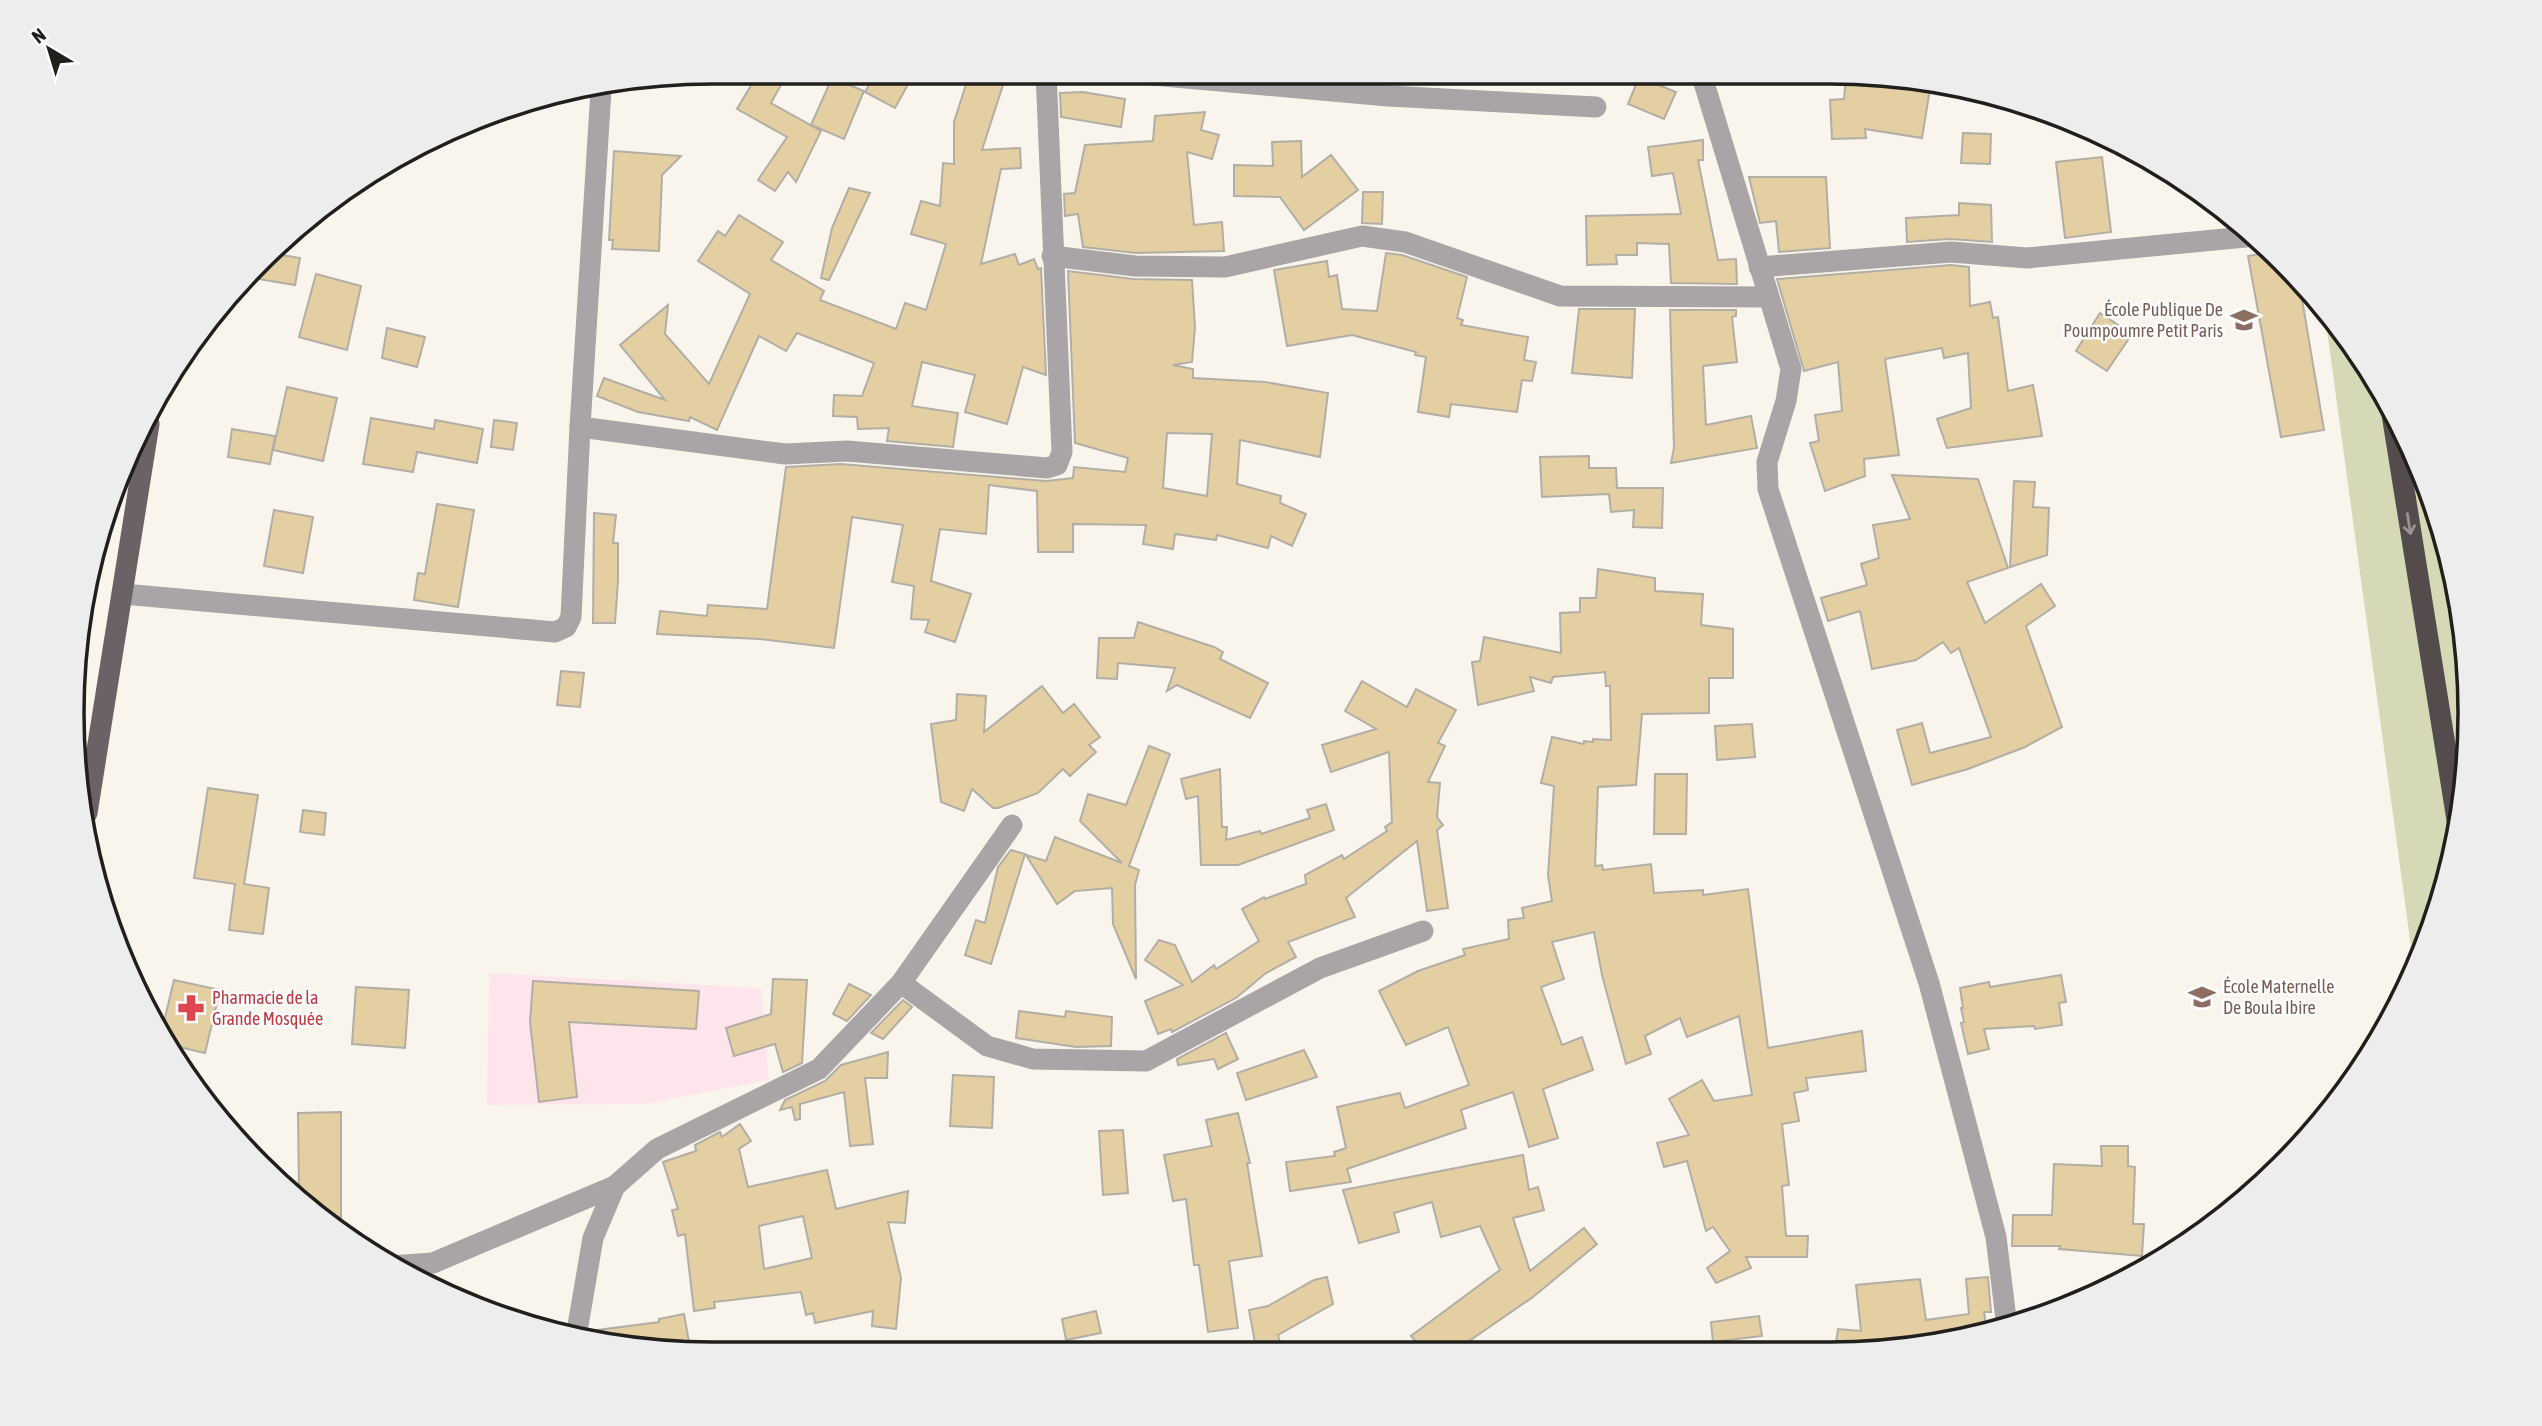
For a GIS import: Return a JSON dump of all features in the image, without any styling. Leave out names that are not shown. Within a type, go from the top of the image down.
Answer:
[{"type":"highway","points":[[2397,443],[2453,795]]},
{"type":"main road","points":[[89,795],[146,442]]},
{"type":"street","points":[[580,427],[785,454],[847,451],[1046,468],[1057,464],[1062,452],[1046,84]]},
{"type":"street","points":[[1254,84],[1388,96],[1596,107]]},
{"type":"street","points":[[1704,84],[1791,369],[1786,401],[1767,462],[1768,489],[1928,983],[1996,1237],[2006,1317]]},
{"type":"street","points":[[123,594],[555,632],[566,627],[571,617],[601,94]]},
{"type":"street","points":[[1052,256],[1135,266],[1225,267],[1362,236],[1405,242],[1560,296],[1768,297]]},
{"type":"street","points":[[1759,267],[1951,252],[2027,258],[2241,237]]},
{"type":"street","points":[[411,1265],[433,1263],[615,1186],[657,1150],[819,1069],[901,982],[1012,825]]},
{"type":"street","points":[[901,982],[987,1046],[1033,1059],[1146,1061],[1320,968],[1423,931]]},
{"type":"street","points":[[578,1327],[593,1238],[615,1186]]},
{"type":"shaded area","points":[[489,973],[761,988],[769,1080],[643,1104],[487,1105]]},
{"type":"green space","points":[[2327,329],[2374,399],[2410,472],[2437,550],[2453,631],[2458,713],[2453,795],[2437,876],[2411,950]]},
{"type":"building","points":[[752,84],[781,84],[771,103],[821,131],[796,182],[788,172],[775,191],[758,180],[787,137],[737,109]]},
{"type":"building","points":[[829,84],[847,84],[864,91],[844,139],[811,125]]},
{"type":"building","points":[[869,84],[908,84],[895,108],[865,92]]},
{"type":"building","points":[[966,84],[1003,84],[982,150],[1020,148],[1021,168],[1001,169],[981,264],[1015,254],[1019,265],[1034,259],[1038,269],[1041,268],[1046,375],[1023,367],[1007,424],[965,412],[975,375],[922,362],[912,406],[958,413],[953,447],[887,441],[889,428],[858,429],[857,417],[833,416],[834,395],[862,396],[874,363],[797,333],[786,351],[759,336],[717,430],[690,417],[689,421],[638,412],[597,396],[604,378],[665,400],[620,345],[668,305],[665,334],[709,384],[750,294],[698,261],[718,231],[725,236],[739,215],[783,242],[771,260],[824,291],[820,300],[896,329],[905,303],[926,310],[946,244],[911,234],[921,201],[940,206],[943,163],[954,164],[954,122]]},
{"type":"building","points":[[1636,84],[1656,84],[1676,92],[1664,119],[1628,104]]},
{"type":"building","points":[[1845,84],[1930,92],[1922,138],[1865,129],[1866,138],[1832,139],[1830,100],[1844,99]]},
{"type":"building","points":[[1083,92],[1125,99],[1121,127],[1061,117],[1060,93]]},
{"type":"building","points":[[1205,112],[1201,130],[1219,135],[1212,159],[1187,152],[1194,225],[1222,222],[1224,251],[1136,253],[1083,247],[1078,214],[1065,216],[1064,194],[1075,193],[1085,145],[1153,141],[1155,116]]},
{"type":"building","points":[[1963,133],[1991,134],[1990,164],[1961,163]]},
{"type":"building","points":[[1703,140],[1703,160],[1698,160],[1718,260],[1736,259],[1737,284],[1671,283],[1669,244],[1637,243],[1637,255],[1616,255],[1617,264],[1587,265],[1586,216],[1681,214],[1673,173],[1652,176],[1648,147]]},
{"type":"building","points":[[1301,141],[1302,177],[1331,155],[1358,190],[1304,230],[1280,197],[1234,196],[1234,165],[1273,166],[1272,142]]},
{"type":"building","points":[[614,151],[681,156],[662,175],[659,251],[612,249],[613,240],[609,240]]},
{"type":"building","points":[[2102,157],[2111,232],[2065,238],[2056,162]]},
{"type":"building","points":[[1749,177],[1826,177],[1830,248],[1779,252],[1776,221],[1760,223]]},
{"type":"building","points":[[849,188],[870,193],[829,280],[821,278],[832,228]]},
{"type":"building","points":[[1363,192],[1383,192],[1382,224],[1362,223]]},
{"type":"building","points":[[1959,203],[1991,205],[1992,242],[1950,239],[1907,242],[1906,218],[1959,215]]},
{"type":"building","points":[[1386,253],[1402,255],[1467,277],[1457,318],[1463,320],[1461,325],[1528,337],[1524,360],[1536,362],[1532,381],[1522,380],[1517,412],[1451,404],[1449,417],[1418,412],[1426,357],[1415,355],[1416,352],[1352,335],[1287,346],[1274,270],[1327,261],[1329,277],[1337,275],[1342,309],[1377,311]]},
{"type":"building","points":[[2259,254],[2302,298],[2324,430],[2281,437],[2248,256]]},
{"type":"building","points":[[282,255],[300,258],[295,285],[258,279]]},
{"type":"building","points":[[1951,265],[1969,267],[1970,306],[1990,302],[1993,318],[1998,317],[2008,391],[2033,385],[2042,436],[1947,448],[1937,419],[1971,408],[1968,353],[1944,358],[1942,348],[1885,359],[1899,455],[1864,459],[1865,476],[1825,491],[1810,443],[1819,441],[1815,415],[1842,411],[1838,362],[1804,371],[1777,279]]},
{"type":"building","points":[[1068,271],[1133,279],[1192,280],[1195,327],[1192,362],[1173,365],[1193,369],[1193,378],[1265,382],[1328,393],[1320,457],[1240,440],[1237,484],[1281,496],[1280,503],[1306,514],[1292,546],[1271,536],[1268,548],[1217,535],[1216,540],[1175,534],[1173,549],[1143,544],[1146,525],[1073,524],[1073,552],[1038,552],[1037,491],[989,485],[986,534],[940,529],[931,581],[971,594],[955,642],[925,632],[929,620],[911,619],[914,586],[892,582],[903,525],[852,517],[834,648],[759,639],[657,634],[660,611],[707,616],[708,605],[767,609],[786,467],[841,464],[1046,481],[1073,478],[1074,467],[1125,472],[1128,458],[1075,443]],"holes":[[[1167,433],[1212,434],[1207,496],[1163,488]]]},
{"type":"building","points":[[316,274],[361,286],[347,350],[299,337]]},
{"type":"building","points":[[1579,309],[1635,309],[1632,378],[1572,373]]},
{"type":"building","points":[[1670,310],[1736,310],[1736,316],[1732,317],[1737,362],[1703,366],[1706,425],[1751,416],[1757,448],[1671,463],[1674,448]]},
{"type":"building","points":[[2100,313],[2132,334],[2107,371],[2076,351]]},
{"type":"building","points":[[387,328],[425,337],[417,367],[382,358]]},
{"type":"building","points":[[287,387],[337,398],[323,461],[273,450]]},
{"type":"building","points":[[371,418],[434,429],[435,420],[483,429],[477,463],[417,452],[413,472],[363,464]]},
{"type":"building","points":[[494,420],[517,423],[513,450],[491,447]]},
{"type":"building","points":[[232,429],[275,436],[270,464],[228,457]]},
{"type":"building","points":[[1589,456],[1589,468],[1616,468],[1617,488],[1663,488],[1662,528],[1633,527],[1634,510],[1611,512],[1609,494],[1542,497],[1540,457]]},
{"type":"building","points":[[1892,475],[1978,479],[2008,568],[1967,582],[1985,623],[2041,584],[2055,606],[2026,626],[2062,727],[2025,747],[1968,769],[1912,785],[1897,730],[1922,723],[1930,753],[1991,737],[1959,648],[1951,653],[1943,642],[1916,660],[1872,669],[1860,611],[1828,621],[1821,598],[1867,585],[1861,564],[1879,558],[1873,525],[1910,519]]},
{"type":"building","points":[[2014,481],[2035,482],[2033,507],[2049,508],[2047,555],[2010,567]]},
{"type":"building","points":[[437,504],[474,510],[458,607],[414,600],[418,573],[425,574]]},
{"type":"building","points":[[274,510],[313,517],[303,573],[264,566]]},
{"type":"building","points":[[594,513],[616,515],[613,543],[618,543],[615,623],[593,623]]},
{"type":"building","points":[[1598,569],[1655,578],[1655,591],[1703,594],[1701,625],[1733,629],[1733,678],[1709,678],[1709,713],[1642,714],[1636,785],[1598,787],[1595,866],[1602,865],[1603,870],[1651,864],[1654,893],[1703,890],[1703,895],[1748,889],[1768,1048],[1862,1031],[1866,1071],[1806,1078],[1808,1090],[1794,1093],[1799,1121],[1782,1124],[1789,1185],[1782,1186],[1786,1236],[1808,1236],[1807,1257],[1746,1257],[1751,1268],[1716,1283],[1707,1268],[1730,1251],[1713,1227],[1706,1231],[1687,1161],[1664,1167],[1657,1143],[1689,1135],[1669,1099],[1702,1080],[1714,1101],[1752,1095],[1739,1016],[1687,1037],[1680,1018],[1645,1036],[1651,1054],[1626,1064],[1602,975],[1594,932],[1552,942],[1564,979],[1541,987],[1562,1045],[1582,1037],[1593,1070],[1543,1089],[1558,1138],[1529,1147],[1513,1092],[1461,1110],[1466,1128],[1347,1169],[1351,1182],[1290,1191],[1286,1162],[1335,1156],[1334,1152],[1346,1148],[1337,1107],[1400,1093],[1405,1108],[1469,1085],[1448,1027],[1406,1045],[1379,991],[1418,971],[1465,955],[1463,949],[1509,939],[1508,920],[1524,918],[1522,908],[1552,901],[1548,875],[1554,786],[1541,783],[1552,737],[1584,744],[1584,741],[1593,742],[1593,739],[1611,740],[1610,686],[1606,686],[1605,672],[1553,677],[1551,683],[1530,677],[1534,691],[1478,705],[1472,662],[1480,661],[1484,637],[1561,653],[1560,613],[1580,612],[1580,598],[1596,598]]},
{"type":"building","points":[[1138,622],[1214,647],[1223,652],[1220,659],[1268,683],[1250,718],[1177,685],[1167,691],[1175,668],[1118,663],[1117,679],[1097,678],[1099,638],[1134,638]]},
{"type":"building","points":[[561,671],[584,673],[580,707],[557,705]]},
{"type":"building","points":[[1362,681],[1407,707],[1416,689],[1456,710],[1438,743],[1445,746],[1428,782],[1440,783],[1437,817],[1443,825],[1437,830],[1448,908],[1427,911],[1417,841],[1346,898],[1355,917],[1288,942],[1296,957],[1266,973],[1236,998],[1172,1032],[1171,1029],[1158,1034],[1145,1001],[1183,985],[1145,960],[1159,940],[1175,945],[1192,982],[1214,965],[1216,969],[1259,941],[1242,909],[1264,897],[1265,899],[1306,884],[1305,875],[1342,855],[1344,859],[1387,831],[1385,827],[1392,822],[1389,752],[1331,772],[1322,745],[1376,729],[1345,711]]},
{"type":"building","points":[[1042,686],[1063,713],[1074,704],[1100,737],[1089,745],[1096,752],[1070,776],[1063,769],[1038,793],[998,808],[993,808],[972,789],[964,811],[941,802],[931,724],[956,720],[957,694],[986,696],[984,732]]},
{"type":"building","points":[[1752,724],[1755,757],[1717,760],[1715,726]]},
{"type":"building","points":[[1149,746],[1170,754],[1129,866],[1139,870],[1135,885],[1136,979],[1113,924],[1112,888],[1075,891],[1057,904],[1026,855],[1046,861],[1055,837],[1122,863],[1080,821],[1088,794],[1126,805]]},
{"type":"building","points":[[1220,769],[1222,827],[1227,827],[1226,840],[1260,831],[1261,834],[1310,818],[1307,810],[1326,804],[1334,830],[1238,865],[1201,865],[1198,796],[1186,799],[1181,779]]},
{"type":"building","points":[[1655,774],[1687,774],[1686,834],[1654,834]]},
{"type":"building","points":[[208,788],[258,795],[244,884],[269,888],[263,934],[229,930],[235,884],[194,878]]},
{"type":"building","points":[[303,810],[326,813],[324,835],[300,832]]},
{"type":"building","points":[[1011,850],[1025,854],[991,964],[965,955],[976,920],[985,923],[998,867]]},
{"type":"building","points":[[2061,975],[2066,1002],[2059,1003],[2062,1025],[2035,1029],[2034,1026],[1984,1029],[1989,1049],[1968,1054],[1961,1023],[1964,1022],[1960,988],[1989,982],[1990,987]]},
{"type":"building","points":[[773,979],[807,980],[802,1063],[783,1072],[775,1044],[734,1056],[726,1028],[771,1014]]},
{"type":"building","name":"Pharmacie de la Grande Mosquée","points":[[174,980],[220,990],[205,1053],[180,1047],[164,1021]]},
{"type":"building","points":[[533,981],[699,991],[696,1029],[569,1022],[577,1097],[539,1102],[530,1022]]},
{"type":"building","points":[[849,984],[871,995],[847,1021],[833,1014]]},
{"type":"building","points":[[356,987],[409,990],[405,1048],[352,1044]]},
{"type":"building","points":[[903,1000],[912,1007],[883,1039],[871,1033]]},
{"type":"building","points":[[1019,1011],[1065,1017],[1066,1011],[1112,1017],[1111,1046],[1076,1047],[1016,1038]]},
{"type":"building","points":[[1226,1033],[1238,1059],[1218,1069],[1214,1059],[1178,1065],[1177,1059]]},
{"type":"building","points":[[1304,1050],[1317,1077],[1246,1100],[1237,1073]]},
{"type":"building","points":[[888,1052],[887,1078],[865,1078],[873,1144],[850,1146],[844,1092],[800,1104],[800,1119],[795,1120],[792,1107],[780,1110],[785,1100],[825,1081],[841,1065]]},
{"type":"building","points":[[953,1075],[994,1077],[992,1128],[950,1126]]},
{"type":"building","points":[[341,1112],[341,1220],[299,1187],[298,1113]]},
{"type":"building","points":[[1238,1113],[1250,1163],[1247,1163],[1262,1256],[1229,1261],[1238,1328],[1208,1332],[1199,1265],[1194,1265],[1186,1199],[1173,1201],[1164,1155],[1212,1146],[1206,1120]]},
{"type":"building","points":[[740,1124],[751,1141],[739,1149],[748,1187],[827,1170],[836,1209],[908,1191],[905,1223],[888,1222],[901,1278],[896,1329],[872,1326],[873,1311],[815,1323],[813,1313],[806,1315],[801,1292],[714,1302],[715,1308],[694,1311],[685,1234],[678,1236],[672,1210],[678,1209],[663,1162],[696,1151],[695,1145],[720,1132],[722,1137]],"holes":[[[803,1216],[812,1258],[764,1269],[759,1226]]]},
{"type":"building","points":[[1123,1130],[1128,1193],[1103,1195],[1099,1131]]},
{"type":"building","points":[[2101,1146],[2128,1146],[2128,1166],[2135,1167],[2133,1224],[2144,1224],[2142,1256],[2059,1249],[2060,1246],[2012,1246],[2013,1215],[2052,1215],[2054,1164],[2102,1166]]},
{"type":"building","points":[[1523,1155],[1529,1190],[1538,1187],[1544,1210],[1513,1218],[1530,1271],[1584,1228],[1597,1244],[1533,1297],[1468,1342],[1416,1342],[1411,1336],[1500,1270],[1480,1226],[1441,1237],[1432,1202],[1394,1213],[1399,1232],[1359,1243],[1343,1190]]},
{"type":"building","points":[[1327,1277],[1333,1304],[1278,1335],[1280,1342],[1255,1342],[1249,1310],[1268,1306],[1314,1280]]},
{"type":"building","points":[[1988,1277],[1991,1312],[1984,1312],[1986,1322],[1911,1337],[1836,1342],[1838,1329],[1861,1331],[1856,1285],[1920,1279],[1926,1320],[1969,1314],[1966,1279]]},
{"type":"building","points":[[1096,1311],[1101,1333],[1066,1340],[1062,1319]]},
{"type":"building","points":[[684,1314],[689,1341],[631,1337],[593,1331],[659,1322],[659,1319]]},
{"type":"building","points":[[1759,1316],[1762,1336],[1713,1342],[1711,1322]]},
{"type":"place","name":"École Publique De Poumpoumre Petit Paris","points":[[2244,320]]},
{"type":"place","name":"École Maternelle De Boula Ibire","points":[[2202,997]]},
{"type":"place","name":"Pharmacie de la Grande Mosquée","points":[[191,1008]]}]
